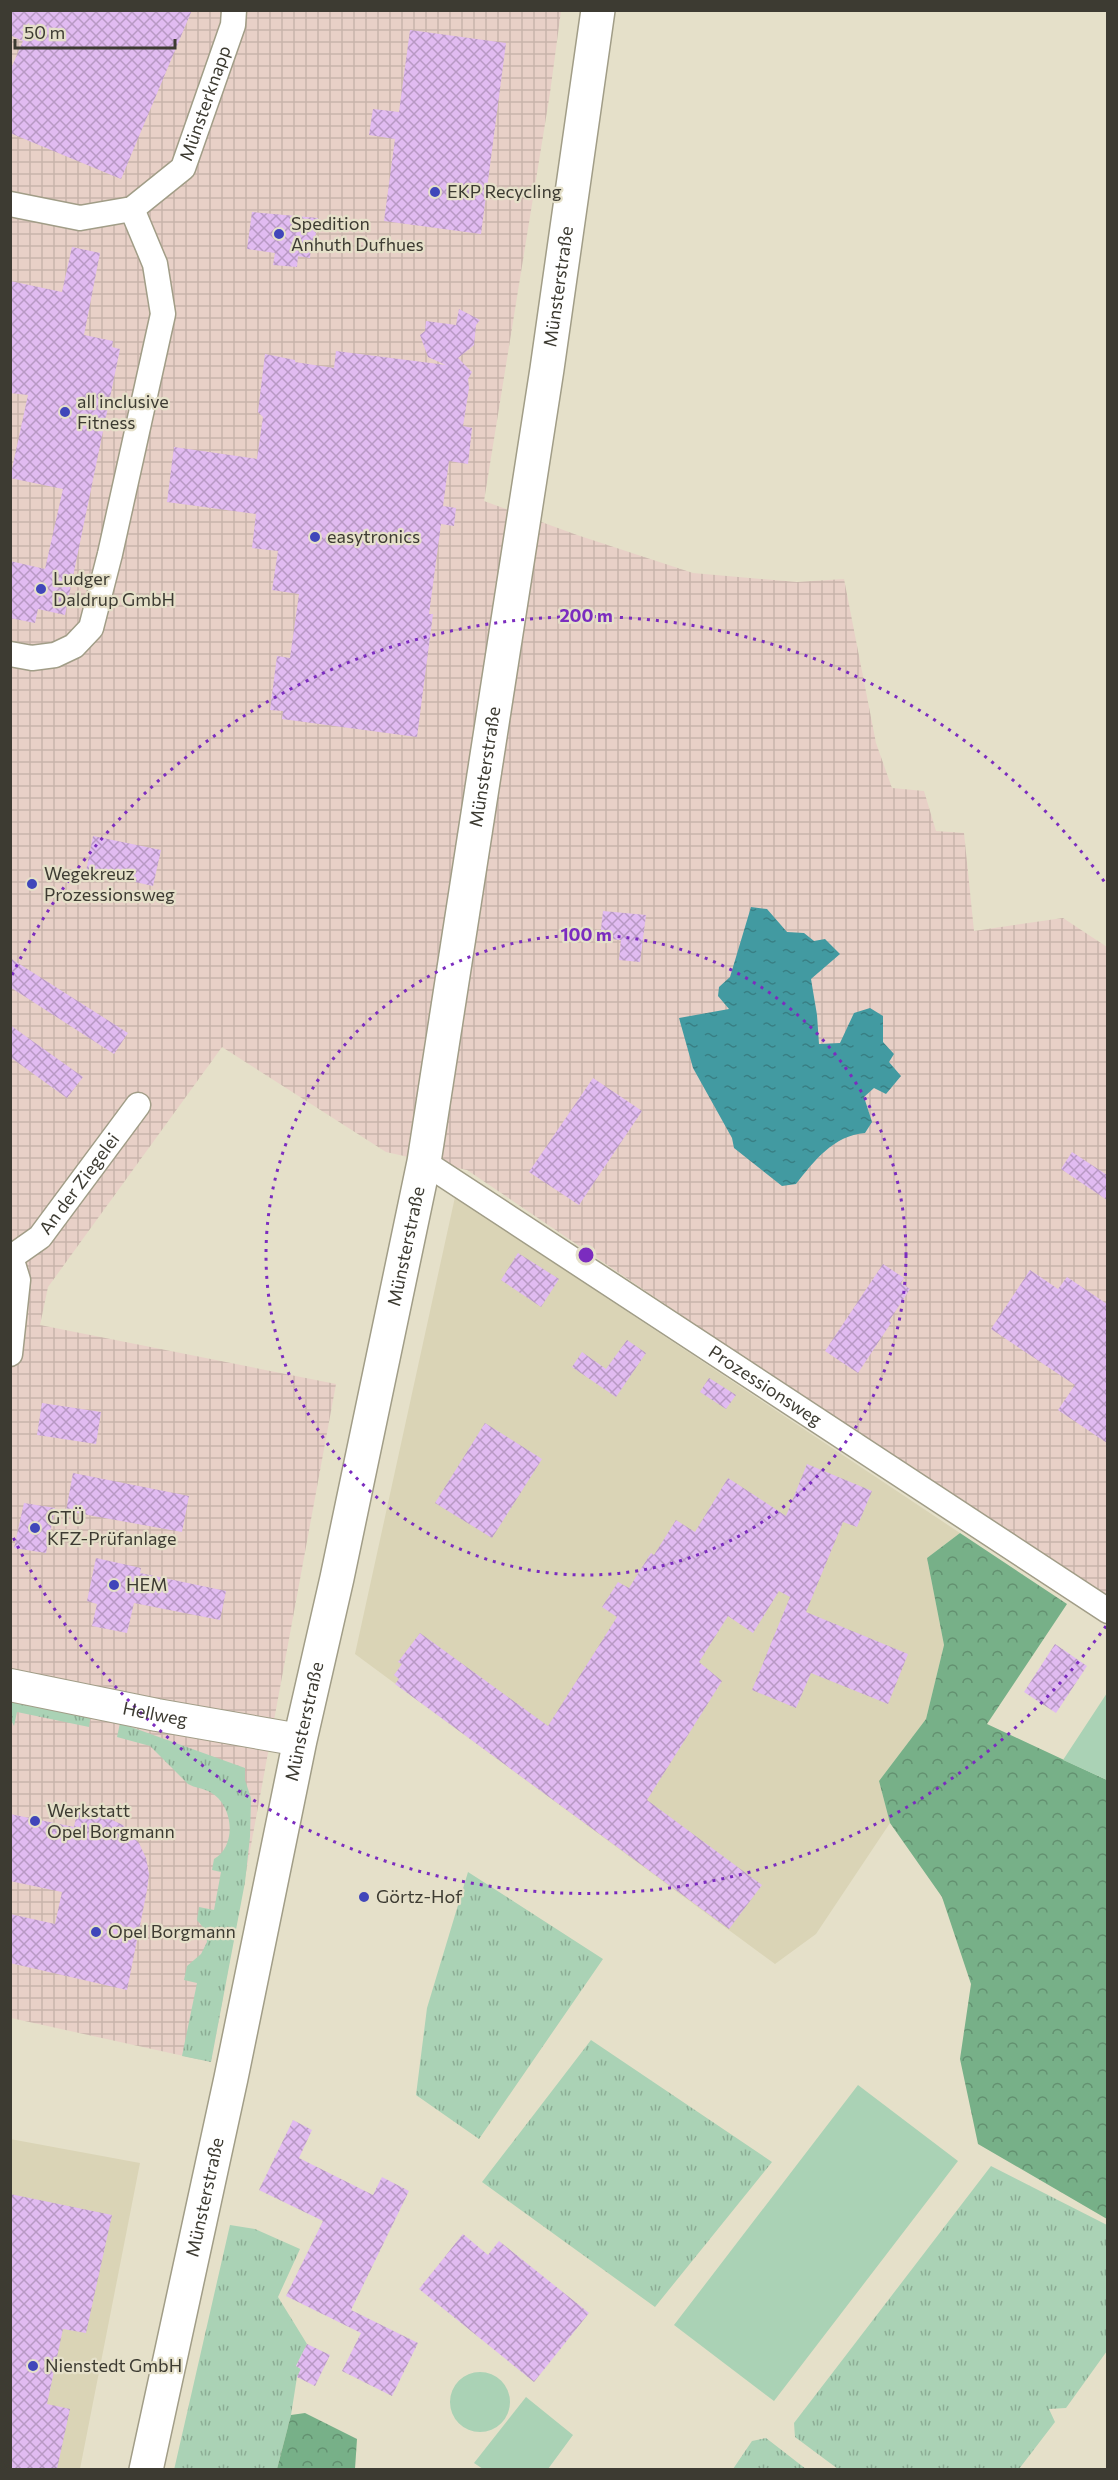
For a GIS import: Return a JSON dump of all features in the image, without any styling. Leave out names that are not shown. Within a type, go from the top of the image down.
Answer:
[{"type":"main road","name":"Münsterstraße","points":[[146,2469],[231,2078],[300,1740],[338,1578],[424,1162],[547,369],[598,10]]},
{"type":"street","name":"Münsterknapp","points":[[10,204],[81,218],[132,208],[183,168],[233,25],[234,10]]},
{"type":"street","points":[[10,654],[32,658],[55,655],[74,646],[91,628],[163,314],[155,264],[132,208]]},
{"type":"street","name":"An der Ziegelei","points":[[10,1354],[18,1280],[12,1255],[40,1238],[138,1105]]},
{"type":"street","name":"Prozessionsweg","points":[[424,1162],[1107,1611]]},
{"type":"street","name":"Hellweg","points":[[10,1685],[157,1715],[300,1740]]},
{"type":"shaded area","points":[[11,11],[561,11],[550,93],[484,501],[577,535],[693,573],[797,582],[844,579],[876,743],[892,788],[924,791],[936,831],[964,833],[974,931],[1063,918],[1107,947],[1107,1597],[718,1340],[467,1170],[386,1152],[222,1047],[48,1287],[40,1325],[336,1384],[211,2062],[11,2018]]},
{"type":"shaded area","points":[[455,1197],[960,1533],[927,1558],[944,1645],[926,1719],[879,1781],[890,1823],[816,1934],[775,1964],[355,1654]]},
{"type":"shaded area","points":[[10,2139],[140,2163],[80,2469],[11,2469]]},
{"type":"green space","points":[[960,1533],[1067,1604],[987,1724],[1107,1780],[1107,2219],[978,2144],[960,2059],[971,1984],[942,1897],[890,1823],[879,1781],[926,1719],[944,1645],[927,1558]]},
{"type":"green space","points":[[1107,1693],[1107,1780],[1063,1760]]},
{"type":"green space","points":[[10,1697],[91,1714],[89,1727],[17,1712],[14,1726],[11,1720]]},
{"type":"green space","points":[[120,1723],[245,1768],[245,1780],[251,1798],[245,1882],[211,2062],[182,2056],[197,1983],[184,1980],[187,1966],[201,1954],[207,1942],[206,1931],[197,1920],[199,1907],[214,1910],[221,1872],[212,1870],[214,1859],[221,1853],[229,1836],[228,1815],[218,1798],[188,1784],[150,1746],[117,1737]]},
{"type":"green space","points":[[468,1872],[603,1959],[479,2139],[416,2095],[427,2008]]},
{"type":"green space","points":[[591,2040],[772,2162],[655,2307],[482,2182]]},
{"type":"green space","points":[[858,2085],[958,2161],[774,2401],[674,2325]]},
{"type":"green space","points":[[991,2166],[1107,2225],[1107,2351],[1066,2408],[1049,2409],[1055,2422],[1019,2469],[838,2469],[795,2437],[794,2423]]},
{"type":"green space","points":[[230,2225],[255,2229],[300,2249],[278,2297],[307,2344],[296,2366],[301,2369],[297,2377],[291,2415],[277,2469],[174,2470]]},
{"type":"green space","points":[[474,2372],[486,2372],[497,2377],[505,2385],[510,2402],[508,2414],[497,2427],[486,2432],[474,2432],[463,2427],[455,2419],[450,2408],[450,2396],[455,2385],[463,2377]]},
{"type":"green space","points":[[526,2397],[573,2435],[548,2469],[483,2469],[474,2463]]},
{"type":"green space","points":[[305,2413],[357,2439],[355,2469],[277,2469],[291,2415]]},
{"type":"green space","points":[[766,2438],[806,2469],[733,2469],[752,2441]]},
{"type":"water","points":[[751,907],[767,909],[787,932],[804,933],[814,941],[825,939],[840,954],[811,979],[819,1044],[840,1043],[854,1013],[870,1008],[883,1016],[883,1042],[894,1054],[889,1062],[901,1076],[886,1094],[874,1088],[864,1097],[872,1122],[865,1133],[834,1144],[818,1158],[796,1184],[782,1186],[734,1148],[732,1138],[693,1068],[679,1018],[729,1009],[718,996],[719,987],[730,977]]},
{"type":"building","points":[[10,10],[192,10],[121,179],[10,133],[10,71],[23,41],[10,35]]},
{"type":"building","points":[[410,30],[506,43],[481,234],[384,221],[395,139],[369,135],[373,109],[399,112]]},
{"type":"building","points":[[252,212],[318,218],[310,258],[298,256],[297,267],[273,265],[275,253],[247,249]]},
{"type":"building","points":[[72,247],[100,253],[84,335],[113,341],[112,347],[120,349],[65,615],[38,609],[35,623],[10,618],[10,561],[45,569],[63,489],[10,478],[28,395],[10,393],[10,281],[62,292]]},
{"type":"building","name":"easytronics","points":[[459,309],[480,320],[476,325],[474,345],[458,358],[472,372],[468,379],[469,388],[463,426],[472,428],[468,464],[449,461],[443,506],[456,508],[454,526],[441,524],[429,614],[433,614],[417,737],[282,719],[283,711],[270,710],[277,656],[290,658],[299,594],[272,590],[278,551],[252,548],[256,514],[167,502],[174,447],[257,459],[263,417],[258,412],[265,354],[295,360],[295,362],[334,368],[336,351],[446,365],[428,357],[420,335],[425,331],[426,321],[456,325]]},
{"type":"building","points":[[93,836],[161,850],[153,886],[86,871]]},
{"type":"building","points":[[603,911],[646,915],[640,962],[619,960],[621,940],[600,938]]},
{"type":"building","points":[[10,958],[128,1033],[114,1054],[10,987]]},
{"type":"building","points":[[10,1025],[83,1077],[67,1098],[10,1057]]},
{"type":"building","points":[[593,1078],[642,1111],[579,1205],[529,1172]]},
{"type":"building","points":[[1072,1152],[1107,1175],[1107,1200],[1061,1169]]},
{"type":"building","points":[[518,1253],[559,1279],[541,1307],[501,1280]]},
{"type":"building","points":[[883,1264],[904,1278],[901,1283],[910,1289],[858,1373],[825,1351]]},
{"type":"building","points":[[1030,1270],[1058,1289],[1067,1277],[1107,1304],[1107,1443],[1058,1410],[1075,1385],[991,1329]]},
{"type":"building","points":[[627,1340],[646,1353],[616,1397],[572,1367],[582,1352],[606,1369]]},
{"type":"building","points":[[709,1378],[736,1395],[726,1409],[700,1392]]},
{"type":"building","points":[[42,1403],[101,1412],[96,1444],[37,1435]]},
{"type":"building","points":[[485,1423],[542,1459],[492,1538],[435,1503]]},
{"type":"building","points":[[807,1464],[872,1491],[857,1527],[843,1522],[806,1612],[908,1654],[888,1704],[811,1673],[796,1708],[752,1690],[790,1597],[779,1591],[753,1633],[728,1616],[699,1662],[722,1681],[647,1800],[762,1885],[729,1929],[395,1684],[399,1679],[394,1675],[402,1664],[398,1662],[420,1633],[548,1726],[617,1617],[602,1607],[618,1582],[629,1588],[651,1553],[654,1555],[676,1520],[695,1532],[728,1478],[786,1516]]},
{"type":"building","points":[[73,1473],[189,1496],[182,1532],[66,1511]]},
{"type":"building","name":"GTÜ KFZ-Prüfanlage","points":[[24,1503],[55,1508],[46,1553],[14,1548]]},
{"type":"building","points":[[96,1558],[141,1568],[140,1573],[226,1591],[220,1620],[134,1603],[127,1633],[92,1626],[97,1604],[87,1601]]},
{"type":"building","points":[[1055,1644],[1087,1666],[1056,1713],[1024,1692]]},
{"type":"building","name":"Opel Borgmann","points":[[78,1808],[99,1814],[123,1825],[139,1843],[146,1858],[149,1874],[147,1890],[127,1990],[10,1963],[10,1914],[55,1924],[62,1892],[10,1881],[10,1814],[74,1827]]},
{"type":"building","points":[[293,2120],[312,2130],[299,2158],[373,2195],[382,2177],[409,2191],[351,2310],[418,2343],[392,2396],[342,2371],[361,2333],[286,2296],[323,2221],[259,2190]]},
{"type":"building","points":[[10,2194],[112,2215],[86,2333],[63,2329],[47,2404],[70,2409],[57,2469],[10,2469]]},
{"type":"building","points":[[463,2234],[488,2255],[499,2241],[589,2313],[534,2382],[419,2289]]},
{"type":"building","points":[[307,2344],[330,2355],[315,2386],[297,2377],[301,2369],[296,2366]]},
{"type":"place","name":"EKP Recycling","points":[[435,192]]},
{"type":"place","name":"Spedition Anhuth Dufhues","points":[[279,234]]},
{"type":"place","name":"all inclusive Fitness","points":[[65,412]]},
{"type":"place","name":"easytronics","points":[[315,537]]},
{"type":"place","name":"Ludger Daldrup GmbH","points":[[41,589]]},
{"type":"place","name":"Wegekreuz Prozessionsweg","points":[[32,884]]},
{"type":"place","name":"GTÜ KFZ-Prüfanlage","points":[[35,1528]]},
{"type":"place","name":"HEM","points":[[114,1585]]},
{"type":"place","name":"Werkstatt Opel Borgmann","points":[[35,1821]]},
{"type":"place","name":"Görtz-Hof","points":[[364,1897]]},
{"type":"place","name":"Opel Borgmann","points":[[96,1932]]},
{"type":"place","name":"Nienstedt GmbH","points":[[33,2366]]}]
